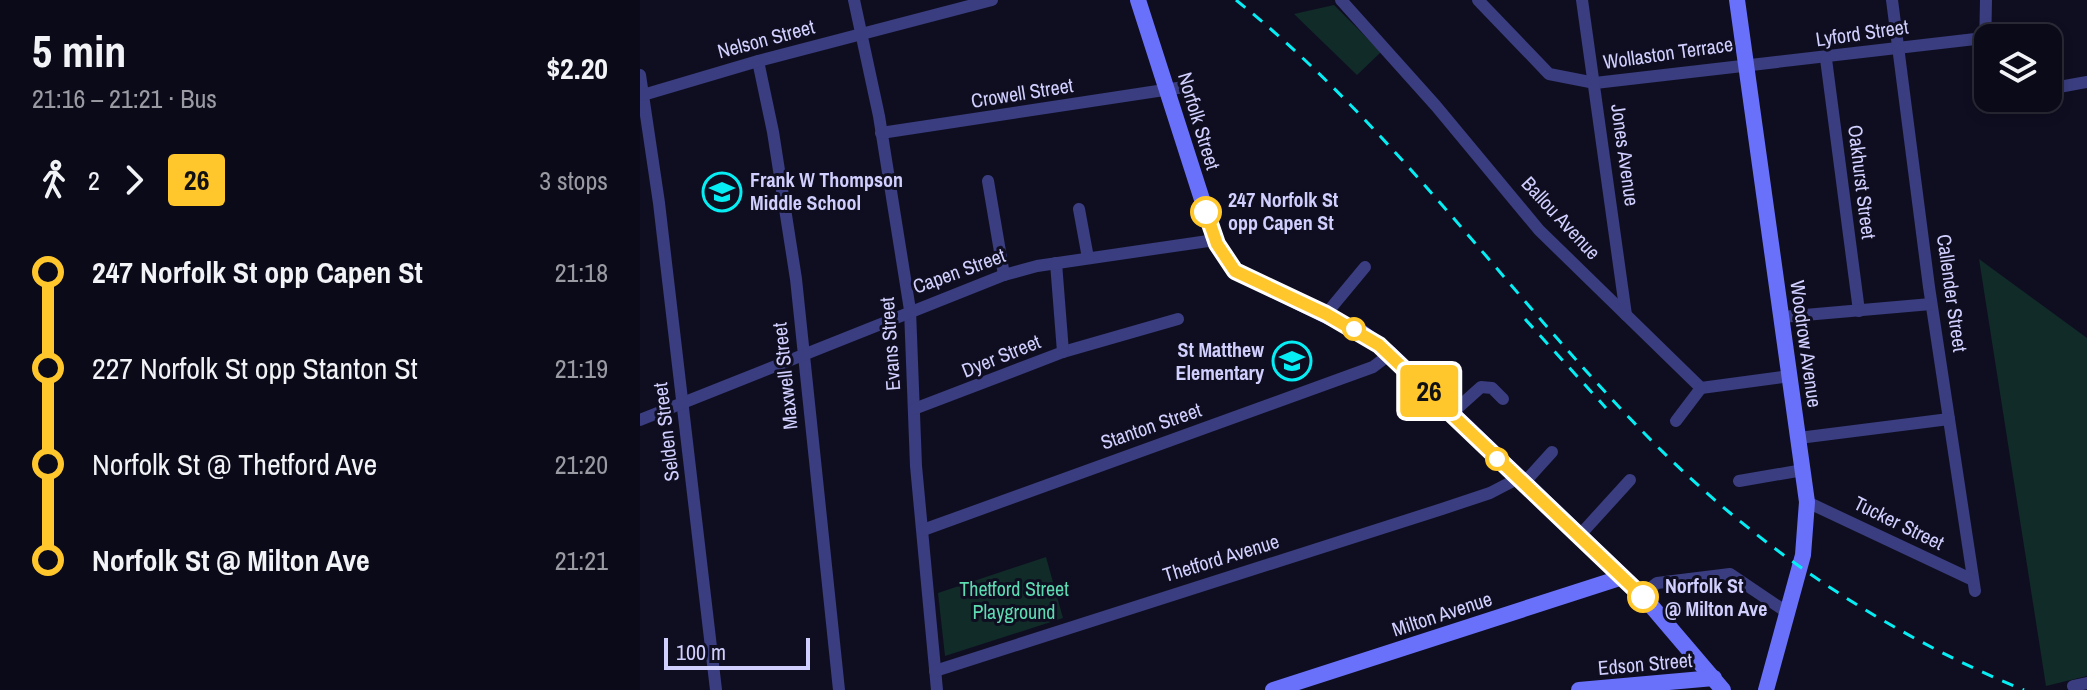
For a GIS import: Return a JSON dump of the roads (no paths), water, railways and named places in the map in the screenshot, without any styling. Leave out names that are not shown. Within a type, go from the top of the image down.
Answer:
[{"type":"street","name":"Evans Street","points":[[854,0],[881,133],[910,310],[914,409],[937,690]]},
{"type":"street","name":"Nelson Street","points":[[643,95],[758,61],[992,0]]},
{"type":"street","name":"Norfolk Street","points":[[1138,0],[1176,88],[1215,240],[1235,271],[1362,333],[1390,354],[1642,595],[1719,684]]},
{"type":"street","name":"Ballou Avenue","points":[[1341,0],[1436,106],[1539,230],[1701,388]]},
{"type":"street","name":"Wollaston Terrace","points":[[1478,0],[1549,74],[1595,83],[1746,63]]},
{"type":"street","name":"Jones Avenue","points":[[1582,0],[1626,315]]},
{"type":"street","name":"Woodrow Avenue","points":[[1737,0],[1807,502],[1807,537],[1766,690]]},
{"type":"street","name":"Callender Street","points":[[1892,0],[1931,304],[1974,585]]},
{"type":"street","points":[[1985,24],[1986,0]]},
{"type":"street","name":"Lyford Street","points":[[1746,63],[1767,66],[1974,39]]},
{"type":"street","name":"Oakhurst Street","points":[[1826,59],[1859,311]]},
{"type":"street","name":"Maxwell Street","points":[[758,61],[786,207],[839,690]]},
{"type":"street","name":"Selden Street","points":[[640,75],[716,690]]},
{"type":"street","points":[[2062,86],[2087,82]]},
{"type":"street","name":"Crowell Street","points":[[881,133],[1176,88]]},
{"type":"street","points":[[988,181],[1004,275]]},
{"type":"street","points":[[1079,209],[1088,258]]},
{"type":"street","name":"Capen Street","points":[[640,420],[1004,275],[1056,263],[1215,240]]},
{"type":"street","name":"Dyer Street","points":[[914,409],[1063,352],[1056,263]]},
{"type":"street","points":[[1326,314],[1365,267]]},
{"type":"street","points":[[1782,317],[1931,304]]},
{"type":"street","points":[[1063,352],[1178,319]]},
{"type":"street","name":"Stanton Street","points":[[923,530],[1373,367],[1390,354]]},
{"type":"street","points":[[1676,421],[1701,388],[1790,376]]},
{"type":"street","points":[[1452,413],[1481,387],[1492,388],[1503,399]]},
{"type":"street","points":[[1799,438],[1949,419]]},
{"type":"street","points":[[1520,481],[1552,452]]},
{"type":"street","points":[[1739,481],[1803,470]]},
{"type":"street","points":[[1579,536],[1630,480]]},
{"type":"street","name":"Thetford Avenue","points":[[935,671],[1442,509],[1520,481]]},
{"type":"street","name":"Tucker Street","points":[[1807,502],[1974,585]]},
{"type":"street","points":[[1642,595],[1657,583],[1730,574],[1788,613]]},
{"type":"street","name":"Milton Avenue","points":[[1273,690],[1623,577]]},
{"type":"street","points":[[2073,686],[2087,683]]},
{"type":"street","name":"Edson Street","points":[[1579,690],[1719,684]]},
{"type":"railway","points":[[1236,0],[1293,49],[1346,101],[1398,155],[1595,381],[1646,435],[1730,513],[1775,549],[1870,613],[1971,667],[2024,690]]},
{"type":"railway","points":[[1525,319],[1606,408]]},
{"type":"place","name":"Frank W Thompson Middle School","points":[[722,192]]},
{"type":"place","name":"247 Norfolk St opp Capen St","points":[[1206,212]]},
{"type":"place","name":"St Matthew Elementary","points":[[1292,361]]},
{"type":"place","name":"Norfolk St @ Milton Ave","points":[[1643,597]]},
{"type":"park label","name":"Thetford Street Playground","points":[[1014,600]]}]
